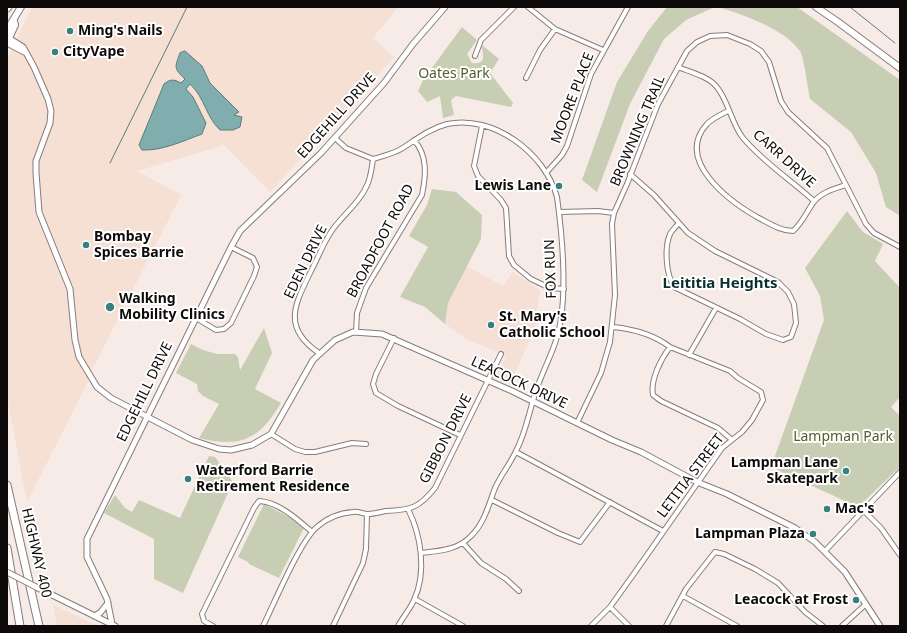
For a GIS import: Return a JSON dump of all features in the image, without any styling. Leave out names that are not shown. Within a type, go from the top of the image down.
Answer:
[{"type":"highway","name":"HIGHWAY 400","points":[[7,485],[39,626]]},
{"type":"highway","name":"HIGHWAY 400","points":[[7,548],[20,626]]},
{"type":"main road","points":[[7,30],[11,22],[14,21],[21,7]]},
{"type":"main road","points":[[816,7],[900,68]]},
{"type":"main road","points":[[8,39],[15,25],[14,21]]},
{"type":"street","name":"EDGEHILL DRIVE","points":[[113,625],[102,586],[93,573],[87,557],[87,539],[230,247],[240,231],[321,154],[384,83],[413,44],[445,7]]},
{"type":"street","points":[[475,56],[481,40],[514,7]]},
{"type":"street","points":[[528,7],[555,29],[603,50]]},
{"type":"street","name":"MOORE PLACE","points":[[546,173],[562,155],[567,146],[591,74],[628,7]]},
{"type":"street","points":[[526,78],[540,50],[555,29]]},
{"type":"street","name":"BROWNING TRAIL","points":[[578,423],[601,373],[613,327],[615,295],[612,224],[614,212],[658,104],[687,51],[697,42],[710,36],[727,35],[737,38],[755,48],[769,62],[784,107],[827,148],[866,224],[874,233],[900,247]]},
{"type":"street","points":[[8,39],[23,47],[24,52],[34,67],[48,99],[51,110],[50,123],[36,161],[35,177],[39,212],[70,289],[75,340],[79,357],[97,387],[111,398],[192,440],[219,450],[231,450],[252,445],[271,434],[295,449],[305,452],[315,452],[352,443],[366,444]]},
{"type":"street","name":"CARR DRIVE","points":[[678,67],[706,79],[716,86],[723,97],[735,125],[753,149],[814,202]]},
{"type":"street","points":[[728,110],[708,122],[701,132],[698,144],[698,158],[703,169],[719,188],[739,206],[784,231],[793,232],[814,202],[826,192],[846,185]]},
{"type":"street","name":"FOX RUN","points":[[373,159],[400,150],[427,131],[448,124],[468,123],[494,128],[516,141],[531,154],[546,173],[554,184],[559,212],[564,289],[558,341],[536,389],[527,427],[516,452],[495,488],[492,500],[472,536],[463,543],[451,549],[421,553]]},
{"type":"street","points":[[482,126],[474,166],[478,176],[501,200],[506,208],[509,256],[514,265],[531,279],[550,288],[564,289]]},
{"type":"street","points":[[335,138],[346,148],[373,159]]},
{"type":"street","name":"BROADFOOT ROAD","points":[[356,332],[357,313],[366,288],[422,195],[425,182],[424,158],[421,148],[414,140]]},
{"type":"street","name":"EDEN DRIVE","points":[[319,353],[307,345],[300,337],[295,325],[294,312],[297,299],[327,238],[356,203],[368,184],[373,159]]},
{"type":"street","points":[[630,174],[654,195],[678,224],[688,233],[715,251],[778,282],[788,292],[794,304],[796,323],[790,336],[783,340],[766,334],[740,319],[674,288],[669,280],[668,243],[670,233],[678,224]]},
{"type":"street","points":[[559,212],[614,212]]},
{"type":"street","points":[[196,318],[216,330],[224,329],[231,323],[254,276],[257,267],[253,258],[230,247]]},
{"type":"street","points":[[689,355],[716,308]]},
{"type":"street","name":"LETITIA STREET","points":[[591,626],[610,607],[662,531],[722,448],[731,439],[742,432],[752,420],[763,400],[761,392],[738,378],[730,371],[670,347],[662,341],[641,332],[613,327]]},
{"type":"street","name":"LEACOCK DRIVE","points":[[271,434],[313,360],[319,353],[335,340],[356,332],[382,334],[394,338],[488,382],[512,391],[612,440],[641,452],[697,482],[727,494],[795,528],[825,551],[845,572],[880,626]]},
{"type":"street","points":[[394,338],[376,374],[373,384],[376,393],[398,406],[460,435]]},
{"type":"street","points":[[670,347],[663,356],[652,387],[653,395],[661,401],[718,428],[731,439]]},
{"type":"street","name":"GIBBON DRIVE","points":[[263,626],[293,565],[312,532],[326,520],[339,514],[354,511],[367,514],[400,512],[426,500],[435,488],[501,354]]},
{"type":"street","points":[[516,452],[662,531]]},
{"type":"street","points":[[825,551],[900,472]]},
{"type":"street","points":[[492,500],[558,533],[580,542],[610,502]]},
{"type":"street","points":[[213,626],[204,621],[202,614],[247,521],[260,501],[268,502],[290,515],[312,532]]},
{"type":"street","points":[[398,626],[414,599],[419,581],[421,553],[419,537],[408,509]]},
{"type":"street","points":[[864,510],[881,528],[900,555]]},
{"type":"street","points":[[333,626],[351,592],[363,563],[366,549],[367,514]]},
{"type":"street","points":[[463,543],[481,563],[491,571],[506,579],[519,591]]},
{"type":"street","points":[[666,626],[683,596],[709,558],[715,552],[724,554],[778,583],[805,612],[823,626]]},
{"type":"street","points":[[7,572],[113,625]]},
{"type":"street","points":[[683,596],[737,626]]},
{"type":"street","points":[[414,599],[462,626]]},
{"type":"street","points":[[94,616],[100,613],[108,603]]},
{"type":"street","points":[[842,626],[866,604]]},
{"type":"street","points":[[610,607],[629,626]]},
{"type":"shaded area","points":[[32,7],[398,7],[373,38],[394,57],[270,192],[224,145],[137,171],[181,195],[27,502],[7,397],[7,60]]},
{"type":"shaded area","name":"St. Mary's Catholic School","points":[[467,266],[503,286],[513,272],[540,290],[535,326],[511,384],[496,379],[506,356],[465,338],[445,324],[448,303]]},
{"type":"shaded area","points":[[53,605],[98,626],[57,626]]},
{"type":"green space","points":[[667,7],[715,7],[686,20],[664,39],[630,104],[597,192],[582,180],[617,82],[648,31]]},
{"type":"green space","points":[[717,7],[797,7],[900,80],[900,216],[886,207],[876,173],[851,132],[810,99],[801,54],[793,43],[774,29],[762,23]]},
{"type":"green space","name":"Oates Park","points":[[462,27],[477,40],[467,54],[472,63],[482,61],[482,45],[499,59],[490,73],[513,103],[511,107],[456,96],[451,100],[454,115],[443,118],[440,96],[427,102],[418,91],[423,80]]},
{"type":"green space","points":[[432,189],[456,192],[482,215],[481,239],[448,303],[445,324],[425,307],[400,297],[428,247],[409,236],[427,205]]},
{"type":"green space","name":"Lampman Park","points":[[847,211],[863,232],[883,244],[875,261],[900,288],[900,397],[891,407],[900,416],[900,467],[858,507],[771,467],[824,320],[820,296],[805,268]]},
{"type":"green space","points":[[264,328],[272,353],[255,389],[281,403],[265,425],[248,438],[226,442],[199,438],[219,404],[203,396],[198,391],[197,384],[176,373],[191,344],[203,350],[217,354],[235,354],[238,357],[240,370]]},
{"type":"green space","points":[[209,456],[215,457],[233,482],[183,593],[154,579],[154,539],[104,513],[115,495],[125,508],[132,512],[139,500],[180,518]]},
{"type":"green space","points":[[264,504],[297,521],[304,528],[279,578],[249,564],[238,557]]},
{"type":"water","points":[[185,51],[202,66],[210,83],[239,112],[234,115],[242,117],[240,127],[233,130],[220,130],[215,125],[199,95],[190,84],[186,89],[193,97],[206,123],[202,134],[165,147],[142,150],[139,145],[164,84],[172,80],[181,83],[185,79],[178,72],[176,67],[180,53]]},
{"type":"waterway","points":[[110,163],[187,7]]},
{"type":"waterway","points":[[850,7],[895,43]]},
{"type":"place","name":"Ming's Nails","points":[[70,31]]},
{"type":"place","name":"CityVape","points":[[55,52]]},
{"type":"place","name":"Lewis Lane","points":[[559,186]]},
{"type":"place","name":"Bombay Spices Barrie","points":[[86,245]]},
{"type":"place","name":"Walking Mobility Clinics","points":[[110,307]]},
{"type":"place","name":"St. Mary's Catholic School","points":[[491,325]]},
{"type":"place","name":"Lampman Lane Skatepark","points":[[846,471]]},
{"type":"place","name":"Waterford Barrie Retirement Residence","points":[[188,479]]},
{"type":"place","name":"Mac's","points":[[827,509]]},
{"type":"place","name":"Lampman Plaza","points":[[813,534]]},
{"type":"place","name":"Leacock at Frost","points":[[856,600]]},
{"type":"district","name":"Leititia Heights","points":[[720,284]]}]
